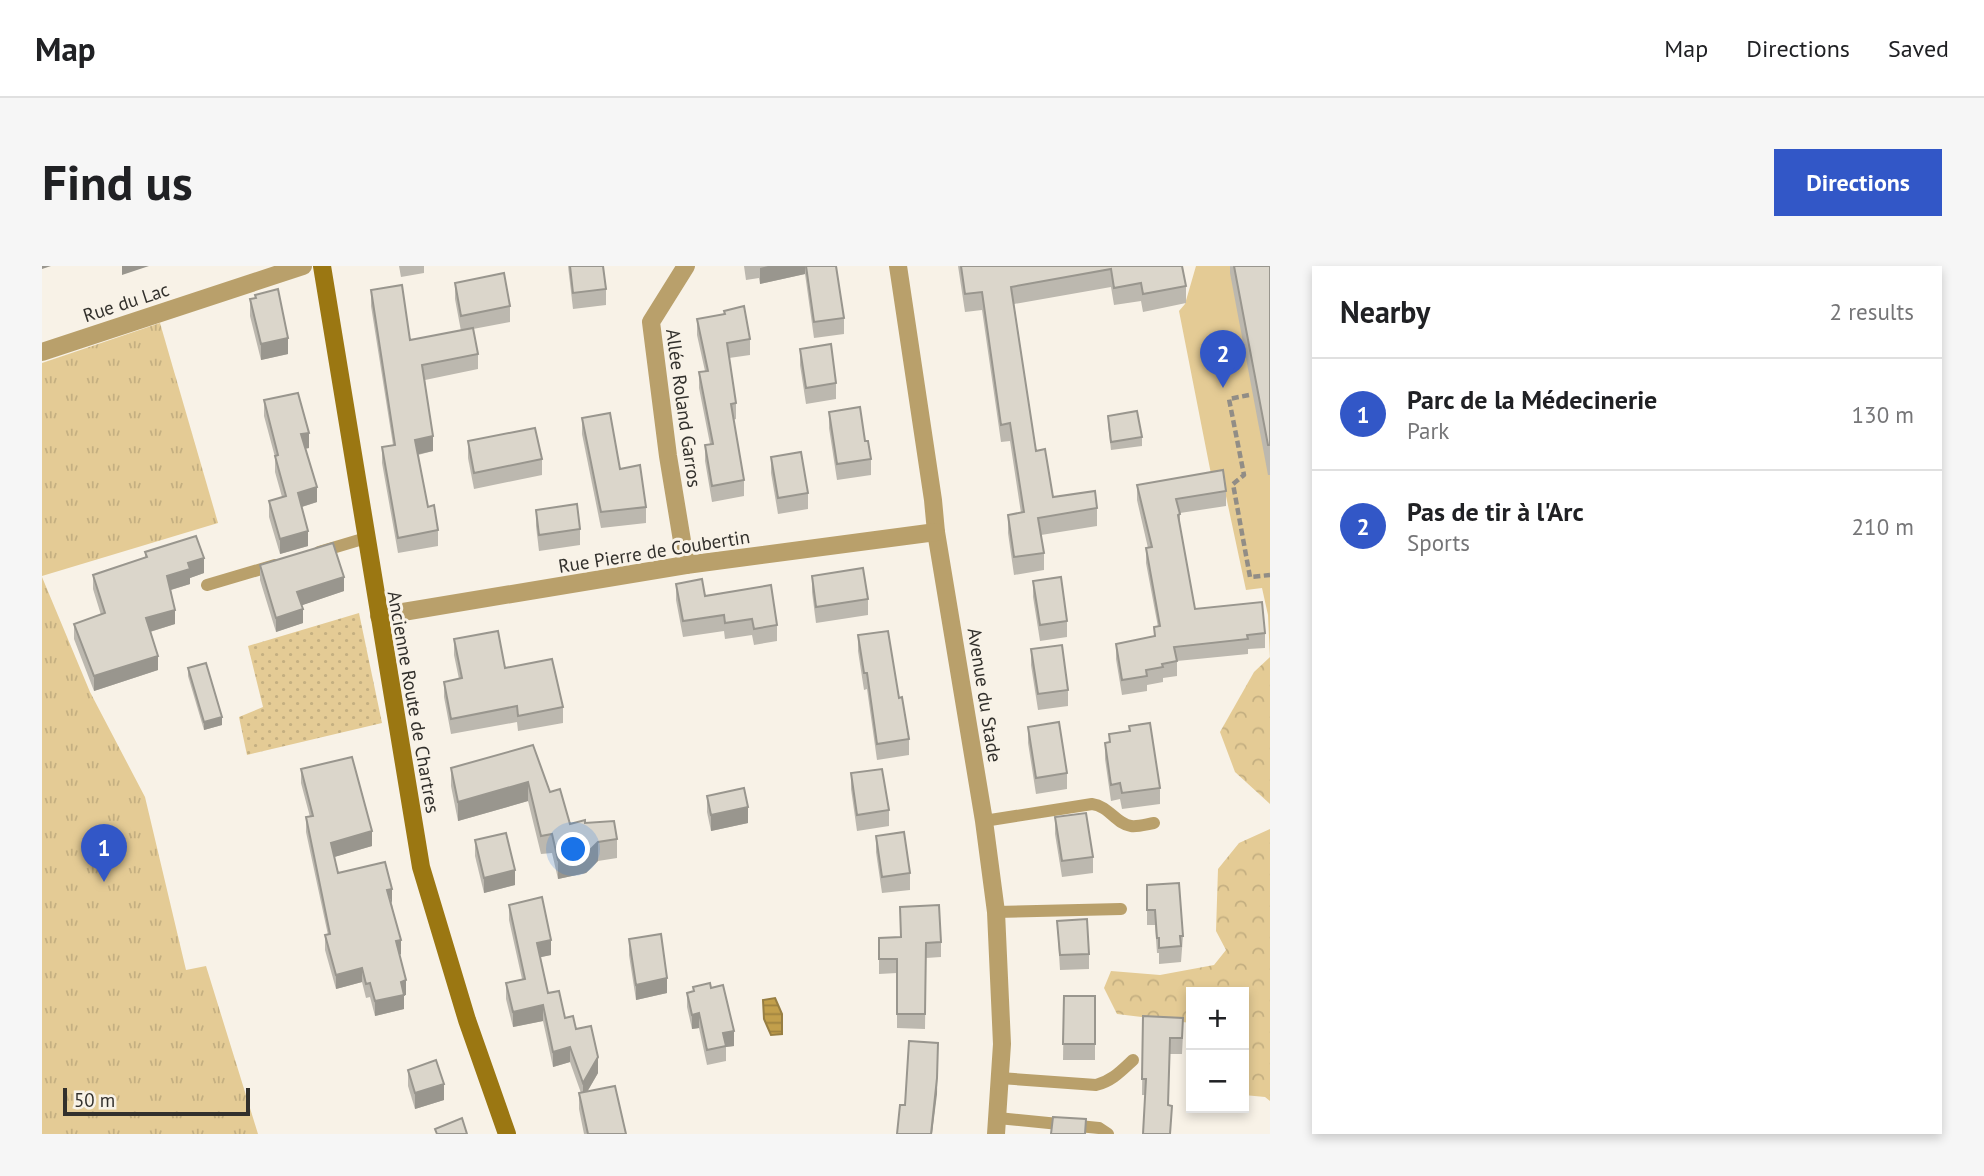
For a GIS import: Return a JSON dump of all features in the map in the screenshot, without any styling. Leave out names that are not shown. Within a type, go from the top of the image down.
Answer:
[{"type":"main road","name":"Ancienne Route de Chartres","points":[[322,266],[421,867],[467,1020],[508,1134]]},
{"type":"street","name":"Rue du Lac","points":[[42,352],[303,266]]},
{"type":"street","name":"Allée Roland Garros","points":[[686,266],[651,322],[668,456],[686,565]]},
{"type":"street","name":"Avenue du Stade","points":[[898,266],[936,532],[984,821],[996,912],[1002,1031],[997,1126]]},
{"type":"street","name":"Rue Pierre de Coubertin","points":[[379,616],[686,565],[936,532]]},
{"type":"lane","points":[[313,554],[366,538]]},
{"type":"lane","points":[[208,585],[287,562]]},
{"type":"lane","points":[[984,821],[1092,804],[1101,805],[1126,825],[1134,827],[1154,823]]},
{"type":"lane","points":[[996,912],[1121,909]]},
{"type":"lane","points":[[1000,1078],[1096,1085],[1116,1077],[1133,1060]]},
{"type":"lane","points":[[997,1126],[1098,1128],[1108,1134]]},
{"type":"path","points":[[1249,395],[1229,399],[1244,475],[1233,484],[1250,577],[1270,575]]},
{"type":"green space","points":[[1196,266],[1270,266],[1270,659],[1268,615],[1262,588],[1246,590],[1223,482],[1211,474],[1179,311],[1185,304]]},
{"type":"green space","points":[[160,323],[218,523],[42,576],[42,363]]},
{"type":"green space","points":[[42,577],[90,692],[145,797],[186,970],[206,966],[258,1134],[42,1134]]},
{"type":"green space","points":[[359,613],[382,723],[247,755],[239,717],[263,707],[248,646]]},
{"type":"green space","points":[[1270,657],[1270,804],[1235,772],[1220,732],[1254,672]]},
{"type":"green space","points":[[1270,829],[1270,1101],[1265,1097],[1249,1095],[1249,987],[1186,987],[1186,1022],[1117,1014],[1104,988],[1111,971],[1160,975],[1214,965],[1226,950],[1216,931],[1218,869],[1239,843]]},
{"type":"shaded area","points":[[775,998],[782,1014],[782,1034],[771,1035],[764,1019],[763,1000]]},
{"type":"building","points":[[570,266],[603,266],[606,289],[573,293]]},
{"type":"building","points":[[806,266],[836,266],[844,318],[814,322]]},
{"type":"building","points":[[961,266],[1182,266],[1186,286],[1143,294],[1141,283],[1114,288],[1111,269],[1011,287],[1036,451],[1045,449],[1053,497],[1095,491],[1097,508],[1038,518],[1044,553],[1014,557],[1008,515],[1024,512],[1010,423],[1001,425],[982,292],[965,294]]},
{"type":"building","points":[[1234,266],[1270,266],[1270,445],[1268,445]]},
{"type":"building","points":[[504,273],[510,306],[461,316],[455,283]]},
{"type":"building","points":[[402,285],[410,340],[473,328],[478,354],[422,365],[433,436],[415,440],[428,507],[434,505],[438,530],[398,538],[382,447],[395,445],[371,290]]},
{"type":"building","points":[[278,289],[288,338],[261,344],[250,299]]},
{"type":"building","points":[[744,306],[750,339],[727,343],[736,403],[731,404],[744,480],[712,486],[705,445],[713,444],[699,372],[708,371],[697,319],[725,314],[724,311]]},
{"type":"building","points":[[831,344],[836,383],[806,388],[800,349]]},
{"type":"building","points":[[298,393],[309,433],[301,434],[317,487],[298,493],[308,531],[280,539],[269,501],[286,496],[264,400]]},
{"type":"building","points":[[860,407],[865,441],[868,441],[871,459],[837,464],[829,412]]},
{"type":"building","points":[[1137,411],[1142,437],[1111,442],[1108,416]]},
{"type":"building","points":[[610,413],[620,469],[640,465],[646,507],[601,512],[582,418]]},
{"type":"building","points":[[535,428],[542,459],[474,473],[468,441]]},
{"type":"building","points":[[801,452],[808,493],[778,498],[771,457]]},
{"type":"building","points":[[1223,470],[1226,491],[1176,499],[1195,609],[1262,602],[1265,633],[1247,635],[1248,639],[1174,647],[1177,661],[1146,670],[1147,676],[1122,680],[1116,644],[1155,636],[1154,627],[1160,626],[1146,548],[1152,547],[1137,485]]},
{"type":"building","points":[[577,504],[580,529],[539,535],[536,510]]},
{"type":"building","points":[[196,536],[204,558],[188,563],[190,569],[167,576],[175,610],[146,618],[158,656],[94,676],[74,624],[105,613],[93,575],[147,557],[145,552]]},
{"type":"building","points":[[333,543],[344,577],[297,592],[303,609],[276,618],[260,565]]},
{"type":"building","points":[[863,568],[868,599],[816,607],[812,576]]},
{"type":"building","points":[[1061,577],[1067,621],[1040,625],[1033,581]]},
{"type":"building","points":[[702,579],[705,596],[771,585],[777,625],[754,629],[752,619],[725,623],[724,615],[683,621],[676,584]]},
{"type":"building","points":[[498,631],[505,668],[552,659],[563,707],[518,716],[517,706],[451,719],[444,682],[462,678],[454,639]]},
{"type":"building","points":[[888,631],[909,739],[877,744],[867,673],[864,673],[858,635]]},
{"type":"building","points":[[1062,645],[1068,690],[1038,694],[1031,649]]},
{"type":"building","points":[[206,663],[222,717],[204,722],[188,668]]},
{"type":"building","points":[[1059,722],[1067,773],[1036,778],[1028,727]]},
{"type":"building","points":[[1150,723],[1160,788],[1122,793],[1120,783],[1111,785],[1105,743],[1110,742],[1109,734],[1130,731],[1129,726]]},
{"type":"building","points":[[533,745],[550,792],[560,789],[570,824],[585,820],[585,823],[614,821],[617,839],[598,842],[586,854],[558,860],[552,834],[541,836],[528,782],[458,802],[451,768]]},
{"type":"building","points":[[352,757],[372,831],[331,843],[338,873],[385,862],[392,889],[387,890],[401,940],[396,941],[406,980],[401,982],[404,995],[375,1001],[370,983],[366,984],[362,968],[336,975],[325,935],[330,934],[306,817],[313,816],[301,769]]},
{"type":"building","points":[[882,769],[889,810],[857,815],[851,773]]},
{"type":"building","points":[[744,788],[748,807],[711,815],[707,796]]},
{"type":"building","points":[[1086,813],[1093,857],[1062,861],[1055,817]]},
{"type":"building","points":[[904,832],[910,873],[882,877],[876,836]]},
{"type":"building","points":[[506,833],[515,870],[484,878],[475,840]]},
{"type":"building","points":[[1179,883],[1183,936],[1180,936],[1181,946],[1159,948],[1155,910],[1147,910],[1147,885]]},
{"type":"building","points":[[542,897],[551,940],[537,943],[548,993],[559,991],[565,1018],[573,1016],[576,1029],[591,1026],[598,1057],[583,1083],[570,1047],[553,1052],[543,1005],[513,1012],[506,983],[525,979],[509,905]]},
{"type":"building","points":[[939,905],[941,942],[926,943],[925,1014],[897,1014],[897,959],[879,959],[879,938],[901,937],[900,907]]},
{"type":"building","points":[[1087,919],[1089,954],[1060,955],[1057,921]]},
{"type":"building","points":[[661,934],[667,978],[636,985],[629,939]]},
{"type":"building","points":[[710,983],[711,988],[723,985],[734,1031],[723,1033],[726,1046],[707,1050],[699,1013],[692,1015],[687,993],[694,991],[693,987]]},
{"type":"building","points":[[1064,996],[1095,996],[1095,1044],[1063,1044]]},
{"type":"building","points":[[1143,1016],[1183,1018],[1182,1038],[1170,1038],[1170,1134],[1143,1134],[1146,1079],[1142,1079]]},
{"type":"building","points":[[909,1041],[938,1043],[931,1134],[897,1134],[900,1105],[905,1105]]},
{"type":"building","points":[[436,1060],[444,1084],[415,1093],[408,1070]]},
{"type":"building","points":[[615,1086],[626,1134],[588,1134],[579,1093]]},
{"type":"building","points":[[1053,1117],[1086,1119],[1085,1134],[1051,1134]]},
{"type":"building","points":[[462,1118],[467,1134],[437,1134],[435,1129]]},
{"type":"place","name":"Pas de tir à l'Arc","points":[[1223,388]]},
{"type":"place","name":"Parc de la Médecinerie","points":[[104,882]]}]
